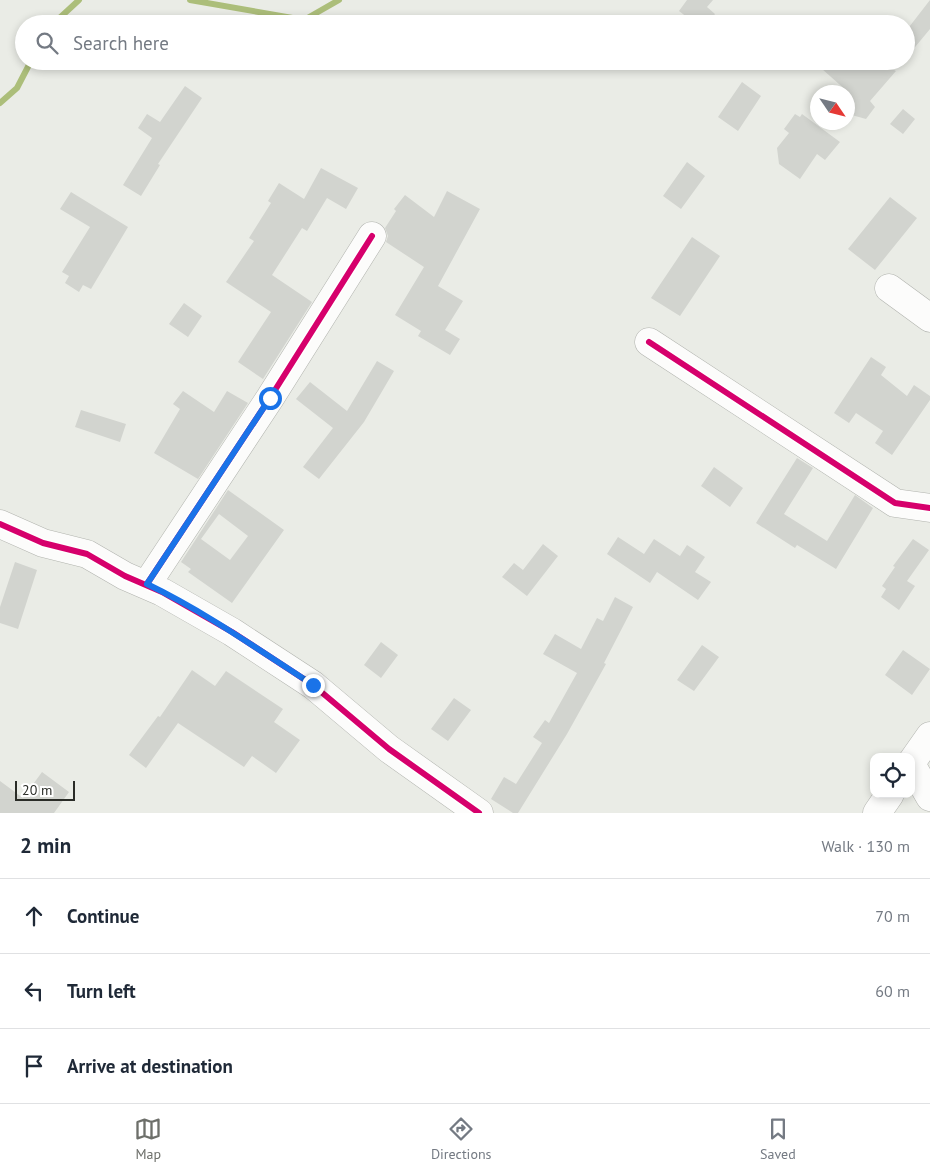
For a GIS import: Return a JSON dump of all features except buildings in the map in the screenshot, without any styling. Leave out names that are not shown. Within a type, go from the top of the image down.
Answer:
[{"type":"street","points":[[147,584],[270,398],[372,236]]},
{"type":"street","points":[[889,288],[930,318]]},
{"type":"street","points":[[649,342],[895,503],[930,508]]},
{"type":"street","points":[[0,524],[43,543],[87,554],[125,576],[147,584],[232,632],[313,685],[388,748],[479,813]]},
{"type":"street","points":[[915,757],[930,736]]},
{"type":"street","points":[[915,770],[930,797]]},
{"type":"street","points":[[877,813],[887,798]]},
{"type":"waterway","points":[[63,15],[79,0]]},
{"type":"waterway","points":[[190,0],[276,15]]},
{"type":"waterway","points":[[313,15],[339,0]]},
{"type":"waterway","points":[[0,103],[17,88],[26,70]]},
{"type":"cycle path","points":[[147,584],[270,398],[372,236]]},
{"type":"cycle path","points":[[649,342],[895,503],[930,508]]},
{"type":"cycle path","points":[[0,524],[43,543],[87,554],[125,576],[162,592],[232,632],[313,685],[389,749],[479,813]]},
{"type":"route","points":[[270,398],[147,584],[232,632],[313,685]]}]
